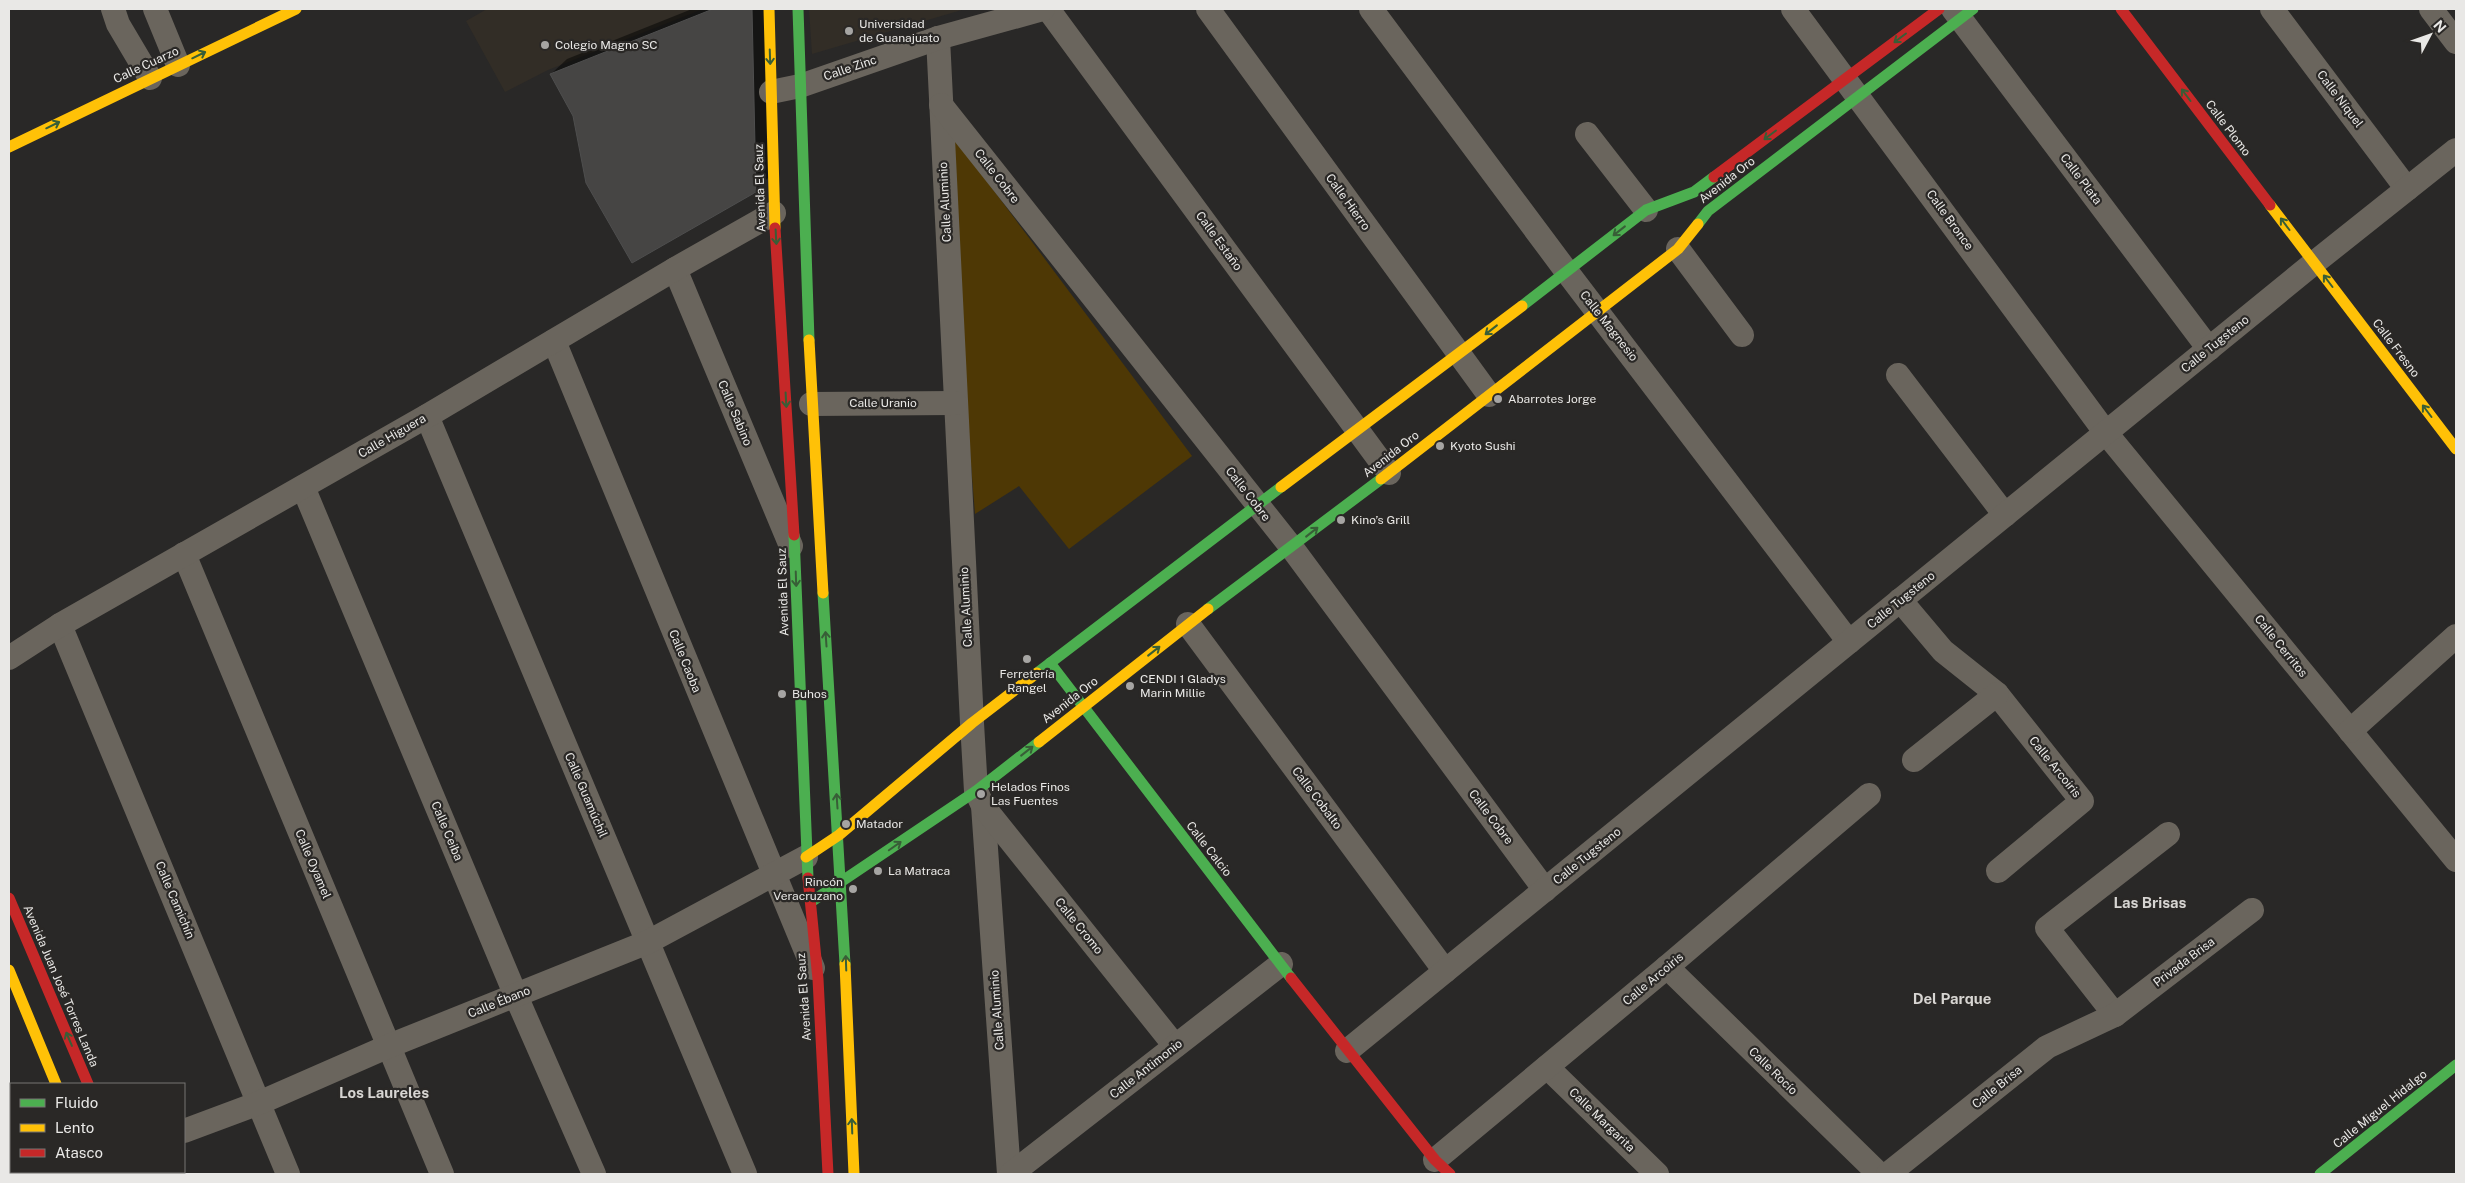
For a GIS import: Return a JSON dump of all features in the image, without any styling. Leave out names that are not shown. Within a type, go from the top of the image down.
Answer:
[{"type":"main road","name":"Calle Cuarzo","points":[[9,147],[296,9]]},
{"type":"main road","name":"Avenida El Sauz","points":[[769,9],[774,213],[795,557],[806,857],[818,979],[828,1174]]},
{"type":"main road","points":[[798,9],[811,404],[842,883],[854,1174]]},
{"type":"main road","name":"Calle Plomo","points":[[2121,9],[2314,263]]},
{"type":"main road","name":"Avenida Oro","points":[[806,857],[839,835],[972,723],[1256,505],[1458,355],[1646,210],[1694,192],[1853,87],[1956,11]]},
{"type":"main road","name":"Avenida Oro","points":[[811,902],[980,798],[1082,707],[1188,624],[1292,548],[1678,249],[1708,211],[1853,87],[1956,11]]},
{"type":"main road","name":"Calle Fresno","points":[[2314,263],[2456,450]]},
{"type":"main road","name":"Calle Calcio","points":[[1050,663],[1347,1051],[1442,1167]]},
{"type":"main road","name":"Avenida Juan José Torres Landa","points":[[9,898],[88,1083]]},
{"type":"main road","points":[[9,970],[56,1083]]},
{"type":"main road","name":"Calle Miguel Hidalgo","points":[[2320,1174],[2456,1065]]},
{"type":"street","points":[[113,9],[118,24],[150,78]]},
{"type":"street","points":[[155,9],[178,65]]},
{"type":"street","name":"Calle Zinc","points":[[771,92],[800,86],[938,38],[1043,9]]},
{"type":"street","name":"Calle Estaño","points":[[1048,9],[1389,473]]},
{"type":"street","name":"Calle Hierro","points":[[1208,9],[1458,355],[1489,395]]},
{"type":"street","name":"Calle Magnesio","points":[[1371,9],[1567,272],[1598,310],[1849,642]]},
{"type":"street","name":"Calle Bronce","points":[[1793,9],[1853,87],[2106,432]]},
{"type":"street","name":"Calle Níquel","points":[[2272,9],[2407,190]]},
{"type":"street","points":[[2432,9],[2456,42]]},
{"type":"street","name":"Calle Plata","points":[[1956,11],[2209,349]]},
{"type":"street","name":"Calle Aluminio","points":[[938,38],[972,723],[980,798],[1010,1174]]},
{"type":"street","name":"Calle Cobre","points":[[941,105],[1256,505],[1292,548],[1545,890]]},
{"type":"street","points":[[1587,134],[1646,210]]},
{"type":"street","name":"Calle Tugsteno","points":[[1347,1051],[2314,263],[2456,150]]},
{"type":"street","name":"Calle Higuera","points":[[9,658],[60,625],[427,416],[674,269],[774,213]]},
{"type":"street","points":[[1678,249],[1742,335]]},
{"type":"street","name":"Calle Sabino","points":[[674,269],[795,557]]},
{"type":"street","name":"Calle Caoba","points":[[554,341],[773,877],[818,979]]},
{"type":"street","points":[[1898,375],[2005,515]]},
{"type":"street","name":"Calle Uranio","points":[[811,404],[955,403]]},
{"type":"street","name":"Calle Guamúchil","points":[[427,416],[746,1174]]},
{"type":"street","name":"Calle Cerritos","points":[[2106,432],[2456,860]]},
{"type":"street","name":"Calle Ceiba","points":[[303,487],[516,996],[594,1174]]},
{"type":"street","name":"Calle Oyamel","points":[[184,554],[442,1174]]},
{"type":"street","points":[[1900,600],[1943,651],[1997,694],[1914,760]]},
{"type":"street","name":"Calle Cobalto","points":[[1188,624],[1445,971]]},
{"type":"street","name":"Calle Camichín","points":[[60,625],[288,1174]]},
{"type":"street","points":[[2350,731],[2456,636]]},
{"type":"street","name":"Calle Arcoiris","points":[[1997,694],[2082,801],[1998,871]]},
{"type":"street","name":"Calle Arcoiris","points":[[1442,1167],[1547,1067],[1869,795]]},
{"type":"street","name":"Calle Cromo","points":[[980,798],[1175,1046]]},
{"type":"street","points":[[2115,1015],[2047,928],[2168,834]]},
{"type":"street","name":"Calle Ébano","points":[[185,1131],[648,942],[773,877],[806,857]]},
{"type":"street","name":"Privada Brisa","points":[[2115,1015],[2252,910]]},
{"type":"street","name":"Calle Antimonio","points":[[1010,1174],[1282,964]]},
{"type":"street","name":"Calle Rocío","points":[[1667,967],[1878,1174]]},
{"type":"street","name":"Calle Brisa","points":[[1888,1174],[2047,1048],[2115,1015]]},
{"type":"street","name":"Calle Margarita","points":[[1547,1067],[1657,1174]]},
{"type":"shaded area","name":"Colegio Magno SC","points":[[487,9],[703,9],[548,70],[505,92],[466,21]]},
{"type":"shaded area","name":"Universidad de Guanajuato","points":[[809,9],[965,9],[812,54]]},
{"type":"shaded area","points":[[944,124],[1192,456],[1069,549],[1019,486],[975,514]]},
{"type":"building","points":[[713,9],[752,9],[756,192],[632,263],[586,183],[573,116],[550,74]]},
{"type":"traffic: fast","points":[[798,9],[809,340]]},
{"type":"traffic: fast","points":[[1698,224],[1708,211],[1973,9]]},
{"type":"traffic: fast","points":[[1522,306],[1646,210],[1694,192],[1714,177]]},
{"type":"traffic: fast","points":[[1208,609],[1381,479]]},
{"type":"traffic: fast","points":[[1037,673],[1281,487]]},
{"type":"traffic: fast","points":[[794,535],[808,878]]},
{"type":"traffic: fast","points":[[823,593],[845,964]]},
{"type":"traffic: fast","points":[[1050,663],[1291,978]]},
{"type":"traffic: fast","points":[[811,902],[976,791],[1039,742]]},
{"type":"traffic: fast","points":[[2320,1174],[2456,1065]]},
{"type":"traffic: slow","points":[[9,147],[296,9]]},
{"type":"traffic: slow","points":[[769,9],[775,228]]},
{"type":"traffic: slow","points":[[2270,205],[2456,449]]},
{"type":"traffic: slow","points":[[1381,479],[1678,249],[1698,224]]},
{"type":"traffic: slow","points":[[1281,487],[1522,306]]},
{"type":"traffic: slow","points":[[809,340],[823,593]]},
{"type":"traffic: slow","points":[[1039,742],[1208,609]]},
{"type":"traffic: slow","points":[[806,857],[839,835],[972,723],[1037,673]]},
{"type":"traffic: slow","points":[[845,964],[854,1174]]},
{"type":"traffic: slow","points":[[9,970],[56,1083]]},
{"type":"traffic: jam","points":[[1714,177],[1939,9]]},
{"type":"traffic: jam","points":[[2121,9],[2270,205]]},
{"type":"traffic: jam","points":[[775,228],[794,535]]},
{"type":"traffic: jam","points":[[808,878],[818,979],[828,1174]]},
{"type":"traffic: jam","points":[[9,898],[88,1083]]},
{"type":"traffic: jam","points":[[1291,978],[1435,1160],[1450,1174]]},
{"type":"place","name":"Universidad de Guanajuato","points":[[849,31]]},
{"type":"place","name":"Colegio Magno SC","points":[[545,45]]},
{"type":"place","name":"Abarrotes Jorge","points":[[1498,399]]},
{"type":"place","name":"Kyoto Sushi","points":[[1440,446]]},
{"type":"place","name":"Kino’s Grill","points":[[1341,520]]},
{"type":"place","name":"Ferretería Rangel","points":[[1027,659]]},
{"type":"place","name":"CENDI 1 Gladys Marin Millie","points":[[1130,686]]},
{"type":"place","name":"Buhos","points":[[782,694]]},
{"type":"place","name":"Helados Finos Las Fuentes","points":[[981,794]]},
{"type":"place","name":"Matador","points":[[846,824]]},
{"type":"place","name":"La Matraca","points":[[878,871]]},
{"type":"place","name":"Rincón Veracruzano","points":[[853,889]]},
{"type":"district","name":"Las Brisas","points":[[2150,903]]},
{"type":"district","name":"Del Parque","points":[[1952,999]]},
{"type":"district","name":"Los Laureles","points":[[384,1093]]}]
